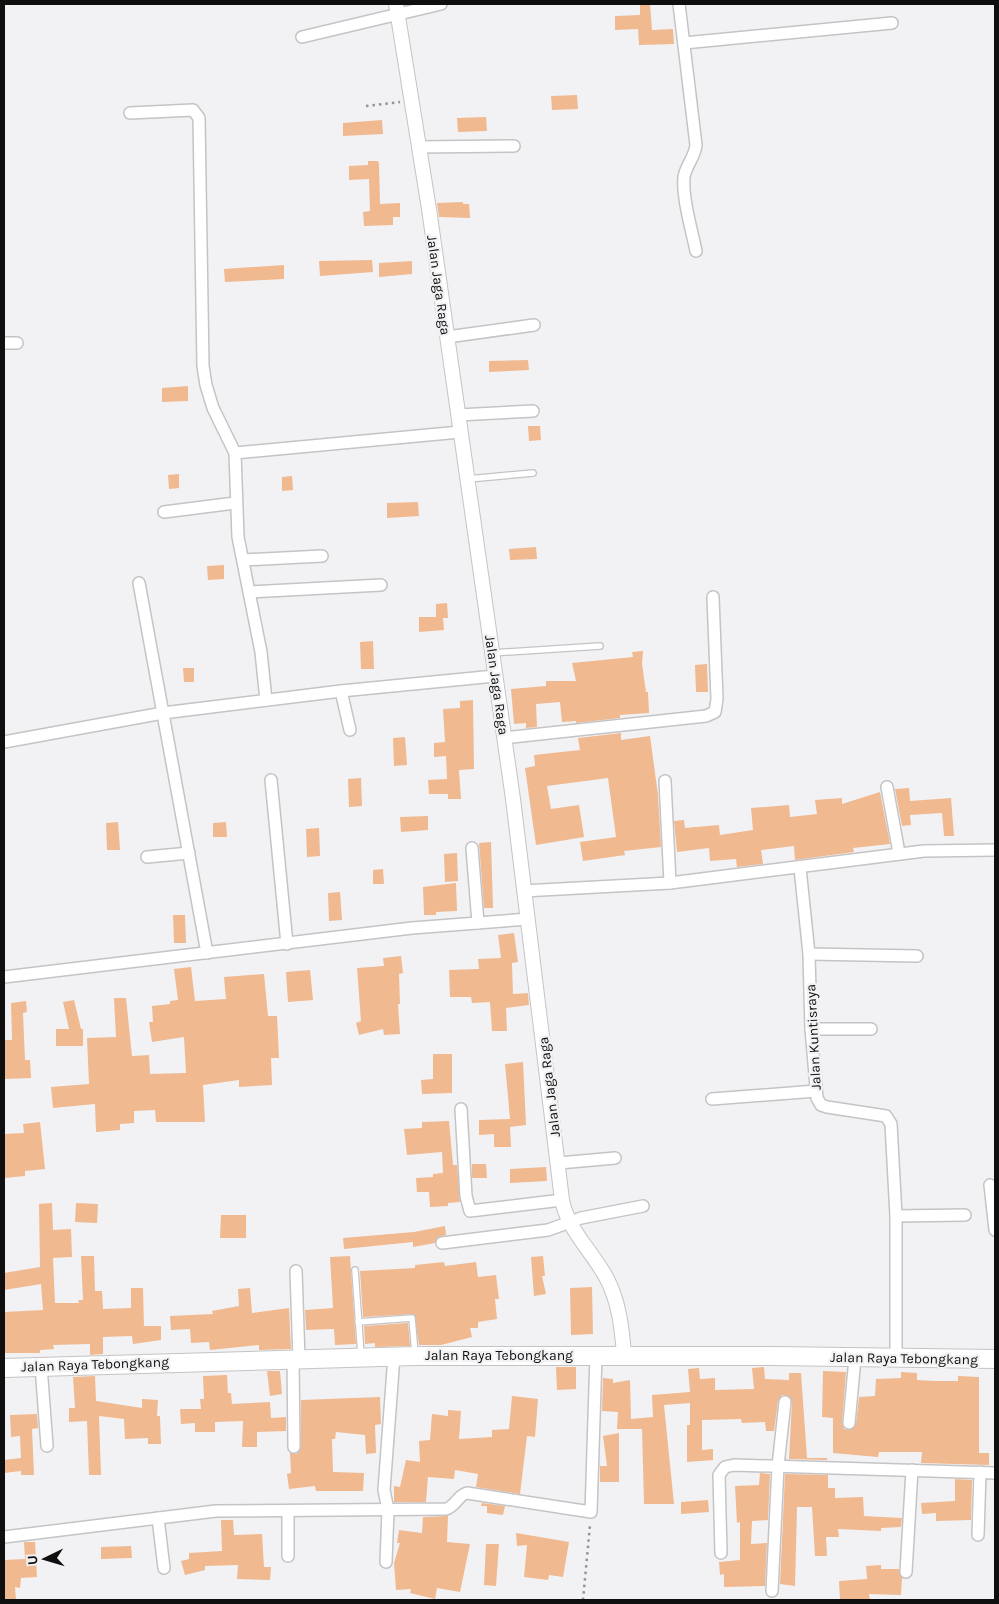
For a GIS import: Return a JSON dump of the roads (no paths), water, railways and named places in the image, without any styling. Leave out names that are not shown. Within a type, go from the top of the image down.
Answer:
[{"type":"main road","name":"Jalan Raya Tebongkang","points":[[4,1368],[394,1356],[624,1355],[995,1359]]},
{"type":"street","points":[[302,37],[398,10],[441,4]]},
{"type":"street","points":[[679,4],[696,145],[694,156],[686,168],[684,182],[696,252]]},
{"type":"street","name":"Jalan Jaga Raga","points":[[398,10],[496,676],[565,1210],[613,1291],[622,1330],[624,1355]]},
{"type":"street","points":[[684,43],[892,22]]},
{"type":"street","points":[[130,113],[192,110],[199,118],[203,366],[209,398],[235,454],[235,504],[238,537],[251,592],[261,652],[266,700]]},
{"type":"street","points":[[418,147],[514,146]]},
{"type":"street","points":[[446,337],[534,324]]},
{"type":"street","points":[[4,343],[17,343]]},
{"type":"street","points":[[458,416],[533,411]]},
{"type":"street","points":[[235,454],[460,432]]},
{"type":"street","points":[[164,512],[235,504]]},
{"type":"street","points":[[243,560],[322,556]]},
{"type":"street","points":[[140,583],[207,953]]},
{"type":"street","points":[[251,592],[381,585]]},
{"type":"street","points":[[504,738],[706,716],[715,712],[717,699],[713,597]]},
{"type":"street","points":[[4,742],[163,713],[341,691],[496,676]]},
{"type":"street","points":[[341,691],[350,730]]},
{"type":"street","points":[[271,780],[287,944]]},
{"type":"street","points":[[665,781],[670,883]]},
{"type":"street","points":[[887,787],[899,854]]},
{"type":"street","points":[[472,848],[478,923]]},
{"type":"street","points":[[524,891],[670,883],[899,854],[995,850]]},
{"type":"street","points":[[147,857],[189,853]]},
{"type":"street","name":"Jalan Kuntisraya","points":[[800,868],[809,954],[811,1029],[817,1098],[821,1105],[886,1116],[890,1119],[896,1216],[896,1359]]},
{"type":"street","points":[[4,977],[412,928],[528,919]]},
{"type":"street","points":[[809,954],[918,956]]},
{"type":"street","points":[[811,1029],[871,1029]]},
{"type":"street","points":[[712,1099],[816,1091]]},
{"type":"street","points":[[461,1109],[466,1196],[470,1211],[621,1209],[643,1206]]},
{"type":"street","points":[[558,1163],[615,1158]]},
{"type":"street","points":[[990,1185],[995,1230]]},
{"type":"street","points":[[442,1243],[548,1230],[565,1210]]},
{"type":"street","points":[[896,1216],[965,1215]]},
{"type":"street","points":[[294,1447],[296,1271]]},
{"type":"street","points":[[4,1537],[216,1512],[446,1509],[451,1508],[467,1493],[591,1512],[596,1355]]},
{"type":"street","points":[[386,1562],[388,1510],[384,1490],[394,1356]]},
{"type":"street","points":[[849,1423],[855,1358]]},
{"type":"street","points":[[41,1366],[47,1446]]},
{"type":"street","points":[[772,1591],[778,1466],[785,1402]]},
{"type":"street","points":[[721,1553],[719,1474],[725,1467],[734,1465],[995,1473]]},
{"type":"street","points":[[906,1572],[912,1470]]},
{"type":"street","points":[[978,1535],[980,1472]]},
{"type":"street","points":[[288,1511],[288,1556]]},
{"type":"street","points":[[158,1518],[164,1568]]},
{"type":"lane","points":[[466,479],[533,474]]},
{"type":"lane","points":[[492,653],[600,646]]},
{"type":"lane","points":[[355,1270],[361,1357]]},
{"type":"lane","points":[[358,1322],[412,1318],[416,1356]]}]
